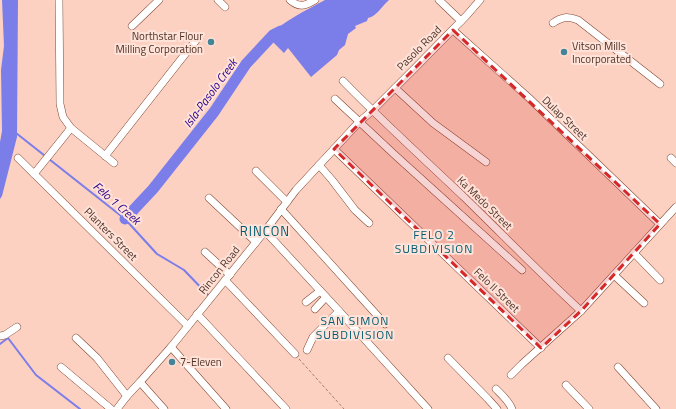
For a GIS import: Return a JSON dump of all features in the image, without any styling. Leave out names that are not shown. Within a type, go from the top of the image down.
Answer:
[{"type":"street","points":[[59,0],[60,104],[63,117],[71,128],[114,163]]},
{"type":"street","points":[[132,26],[159,0]]},
{"type":"street","points":[[218,0],[225,8]]},
{"type":"street","points":[[290,0],[296,5],[300,6],[315,0]]},
{"type":"street","points":[[439,0],[461,22]]},
{"type":"street","name":"Pasolo Road","points":[[372,111],[461,22],[480,0]]},
{"type":"street","points":[[553,23],[566,17],[571,17],[578,20],[660,84]]},
{"type":"street","name":"Dulap Street","points":[[453,30],[529,98],[660,224]]},
{"type":"street","points":[[106,156],[197,39]]},
{"type":"street","name":"Ka Medo Street","points":[[343,81],[372,111],[465,198],[541,274],[581,311]]},
{"type":"street","points":[[395,88],[433,123],[486,162]]},
{"type":"street","points":[[335,100],[522,270]]},
{"type":"street","name":"Rincon Road","points":[[117,409],[171,347],[265,231],[296,190],[359,122],[372,111]]},
{"type":"street","points":[[34,174],[71,128]]},
{"type":"street","name":"Felo II Street","points":[[334,148],[541,348]]},
{"type":"street","name":"Planters Street","points":[[18,158],[188,326]]},
{"type":"street","points":[[319,165],[355,210],[369,223]]},
{"type":"street","points":[[256,171],[287,202]]},
{"type":"street","points":[[209,198],[256,242]]},
{"type":"street","points":[[511,375],[581,311],[676,207]]},
{"type":"street","points":[[281,210],[385,324]]},
{"type":"street","points":[[265,231],[428,409]]},
{"type":"street","points":[[205,252],[295,354]]},
{"type":"street","points":[[634,253],[660,280]]},
{"type":"street","points":[[614,275],[644,303]]},
{"type":"street","points":[[306,302],[320,291]]},
{"type":"street","points":[[315,309],[326,297]]},
{"type":"street","points":[[307,350],[313,337],[339,311]]},
{"type":"street","points":[[197,314],[286,409]]},
{"type":"street","points":[[0,336],[5,335],[17,327]]},
{"type":"street","points":[[76,338],[97,358],[127,396]]},
{"type":"street","points":[[171,347],[226,409]]},
{"type":"street","points":[[448,358],[497,409]]},
{"type":"street","points":[[618,366],[656,409]]},
{"type":"street","points":[[62,367],[111,409]]},
{"type":"street","points":[[140,382],[164,409]]},
{"type":"street","points":[[566,385],[589,409]]},
{"type":"street","points":[[496,389],[511,405],[512,409]]},
{"type":"path","points":[[295,354],[344,409]]},
{"type":"highlighted area","points":[[453,30],[660,224],[581,311],[541,348],[334,149]]},
{"type":"shaded area","points":[[2,0],[18,0],[17,137],[0,199],[0,142],[2,131],[1,70],[4,46]]},
{"type":"shaded area","points":[[325,0],[389,0],[377,13],[368,18],[367,21],[355,26],[356,28],[348,34],[345,45],[339,50],[337,55],[311,77],[288,48],[284,53],[271,40],[269,40],[268,37],[287,21]]},
{"type":"waterway","name":"Isla-Pasolo Creek","points":[[125,219],[153,189],[214,112],[246,64],[273,35],[281,31]]},
{"type":"waterway","name":"Felo 1 Creek","points":[[16,133],[125,219],[157,254],[184,270],[208,295]]},
{"type":"waterway","points":[[0,344],[8,338],[36,375],[80,409]]},
{"type":"place","name":"Northstar Flour Milling Corporation","points":[[211,42]]},
{"type":"place","name":"Vitson Mills Incorporated","points":[[564,52]]},
{"type":"place","name":"7-Eleven","points":[[172,362]]},
{"type":"district","name":"RINCON","points":[[265,231]]},
{"type":"district","name":"FELO 2 SUBDIVISION","points":[[434,241]]},
{"type":"district","name":"SAN SIMON SUBDIVISION","points":[[355,327]]}]
